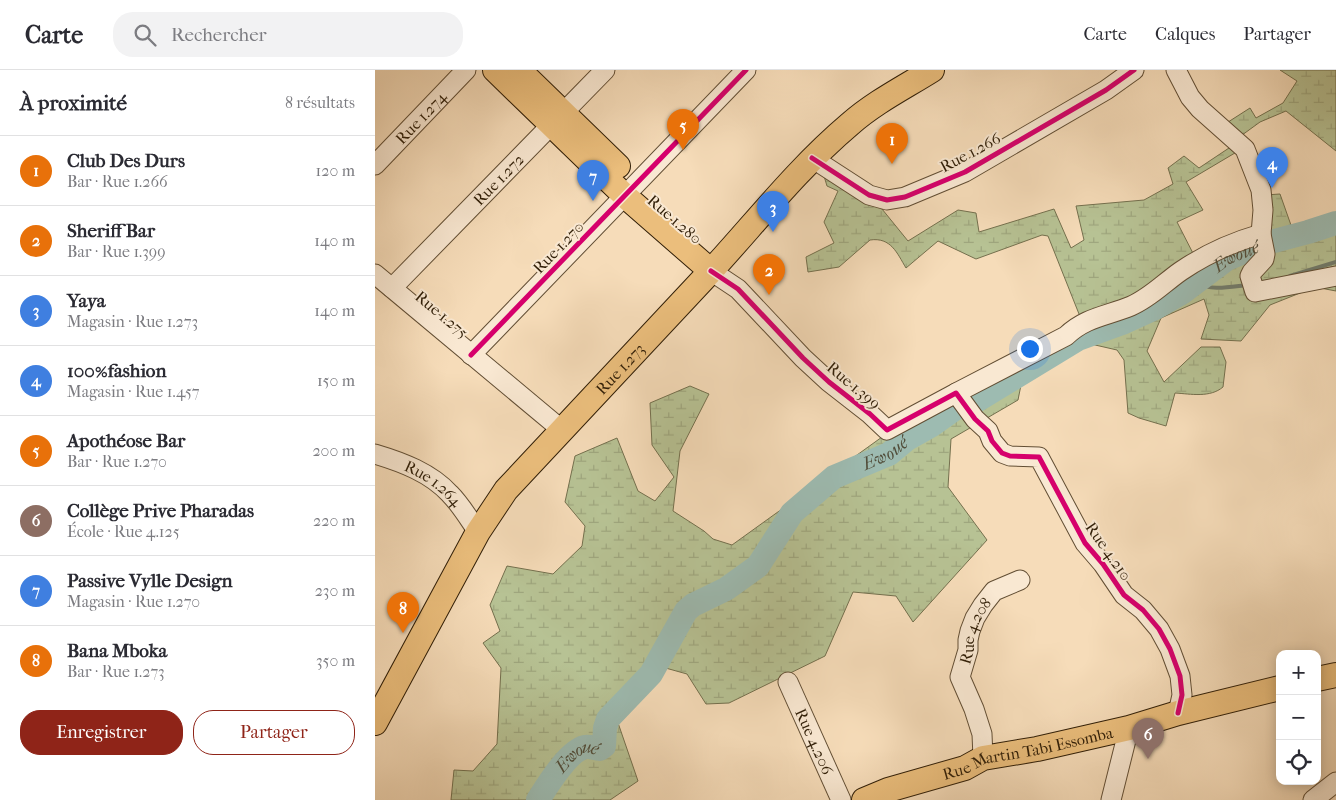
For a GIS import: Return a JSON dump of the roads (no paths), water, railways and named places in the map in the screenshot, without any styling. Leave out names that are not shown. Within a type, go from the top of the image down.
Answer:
[{"type":"main road","name":"Rue 1.280","points":[[495,70],[557,118]]},
{"type":"main road","name":"Rue 1.280","points":[[518,70],[557,118],[630,190],[716,265]]},
{"type":"main road","name":"Rue 1.273","points":[[375,724],[478,532],[506,490],[716,265],[765,208],[812,158],[873,106],[933,70]]},
{"type":"main road","points":[[1321,678],[1336,675]]},
{"type":"main road","name":"Rue Martin Tabi Essomba","points":[[864,800],[888,790],[965,768],[983,758],[1037,749],[1129,728],[1178,713],[1276,689]]},
{"type":"street","name":"Rue 1.274","points":[[375,165],[466,70]]},
{"type":"street","name":"Rue 1.272","points":[[391,288],[605,70]]},
{"type":"street","name":"Rue 1.270","points":[[471,355],[746,70]]},
{"type":"street","name":"Rue 1.266","points":[[812,158],[869,195],[887,200],[905,197],[965,172],[1106,90],[1134,70]]},
{"type":"street","points":[[1176,70],[1190,97],[1200,109],[1245,150],[1261,190],[1263,210],[1261,234],[1265,254],[1264,259],[1252,272],[1252,284],[1336,276]]},
{"type":"street","points":[[957,395],[1066,336],[1075,327],[1092,318],[1132,305],[1205,256],[1261,234]]},
{"type":"street","name":"Rue 1.280","points":[[716,265],[738,289]]},
{"type":"street","name":"Rue 1.275","points":[[375,274],[562,430]]},
{"type":"street","name":"Rue 1.399","points":[[738,289],[803,358],[887,430],[957,395]]},
{"type":"street","name":"Rue 4.210","points":[[957,395],[1002,453],[1011,456],[1039,457],[1085,543],[1103,564],[1124,594],[1143,610],[1159,629],[1170,649],[1179,676],[1182,695],[1178,713]]},
{"type":"street","name":"Rue 1.264","points":[[375,454],[403,463],[436,482],[449,493],[478,532]]},
{"type":"street","name":"Rue 4.208","points":[[983,758],[982,734],[974,708],[960,677],[975,618],[983,605],[994,592],[1021,580]]},
{"type":"street","name":"Rue 4.206","points":[[788,682],[841,800]]},
{"type":"street","points":[[1111,800],[1129,728]]},
{"type":"street","points":[[1313,800],[1336,782]]},
{"type":"waterway","name":"Ewoué","points":[[538,800],[565,762],[578,750],[585,747],[600,749],[604,746],[605,728],[608,719],[651,674],[686,611],[693,605],[726,589],[758,566],[792,513],[834,477],[889,454],[907,439],[932,425],[960,405],[976,401],[1078,339],[1122,323],[1155,308],[1183,292],[1227,259],[1263,244],[1336,223]]},
{"type":"waterway","points":[[1290,276],[1336,262]]},
{"type":"waterway","points":[[1195,283],[1214,288],[1247,285]]},
{"type":"place","name":"Apothéose Bar","points":[[683,150]]},
{"type":"place","name":"Club Des Durs","points":[[892,164]]},
{"type":"place","name":"100%fashion","points":[[1272,188]]},
{"type":"place","name":"Passive Vylle Design","points":[[593,201]]},
{"type":"place","name":"Yaya","points":[[773,232]]},
{"type":"place","name":"Sheriff Bar","points":[[769,295]]},
{"type":"place","name":"Bana Mboka","points":[[403,633]]},
{"type":"place","name":"Collège Prive Pharadas","points":[[1148,759]]}]
